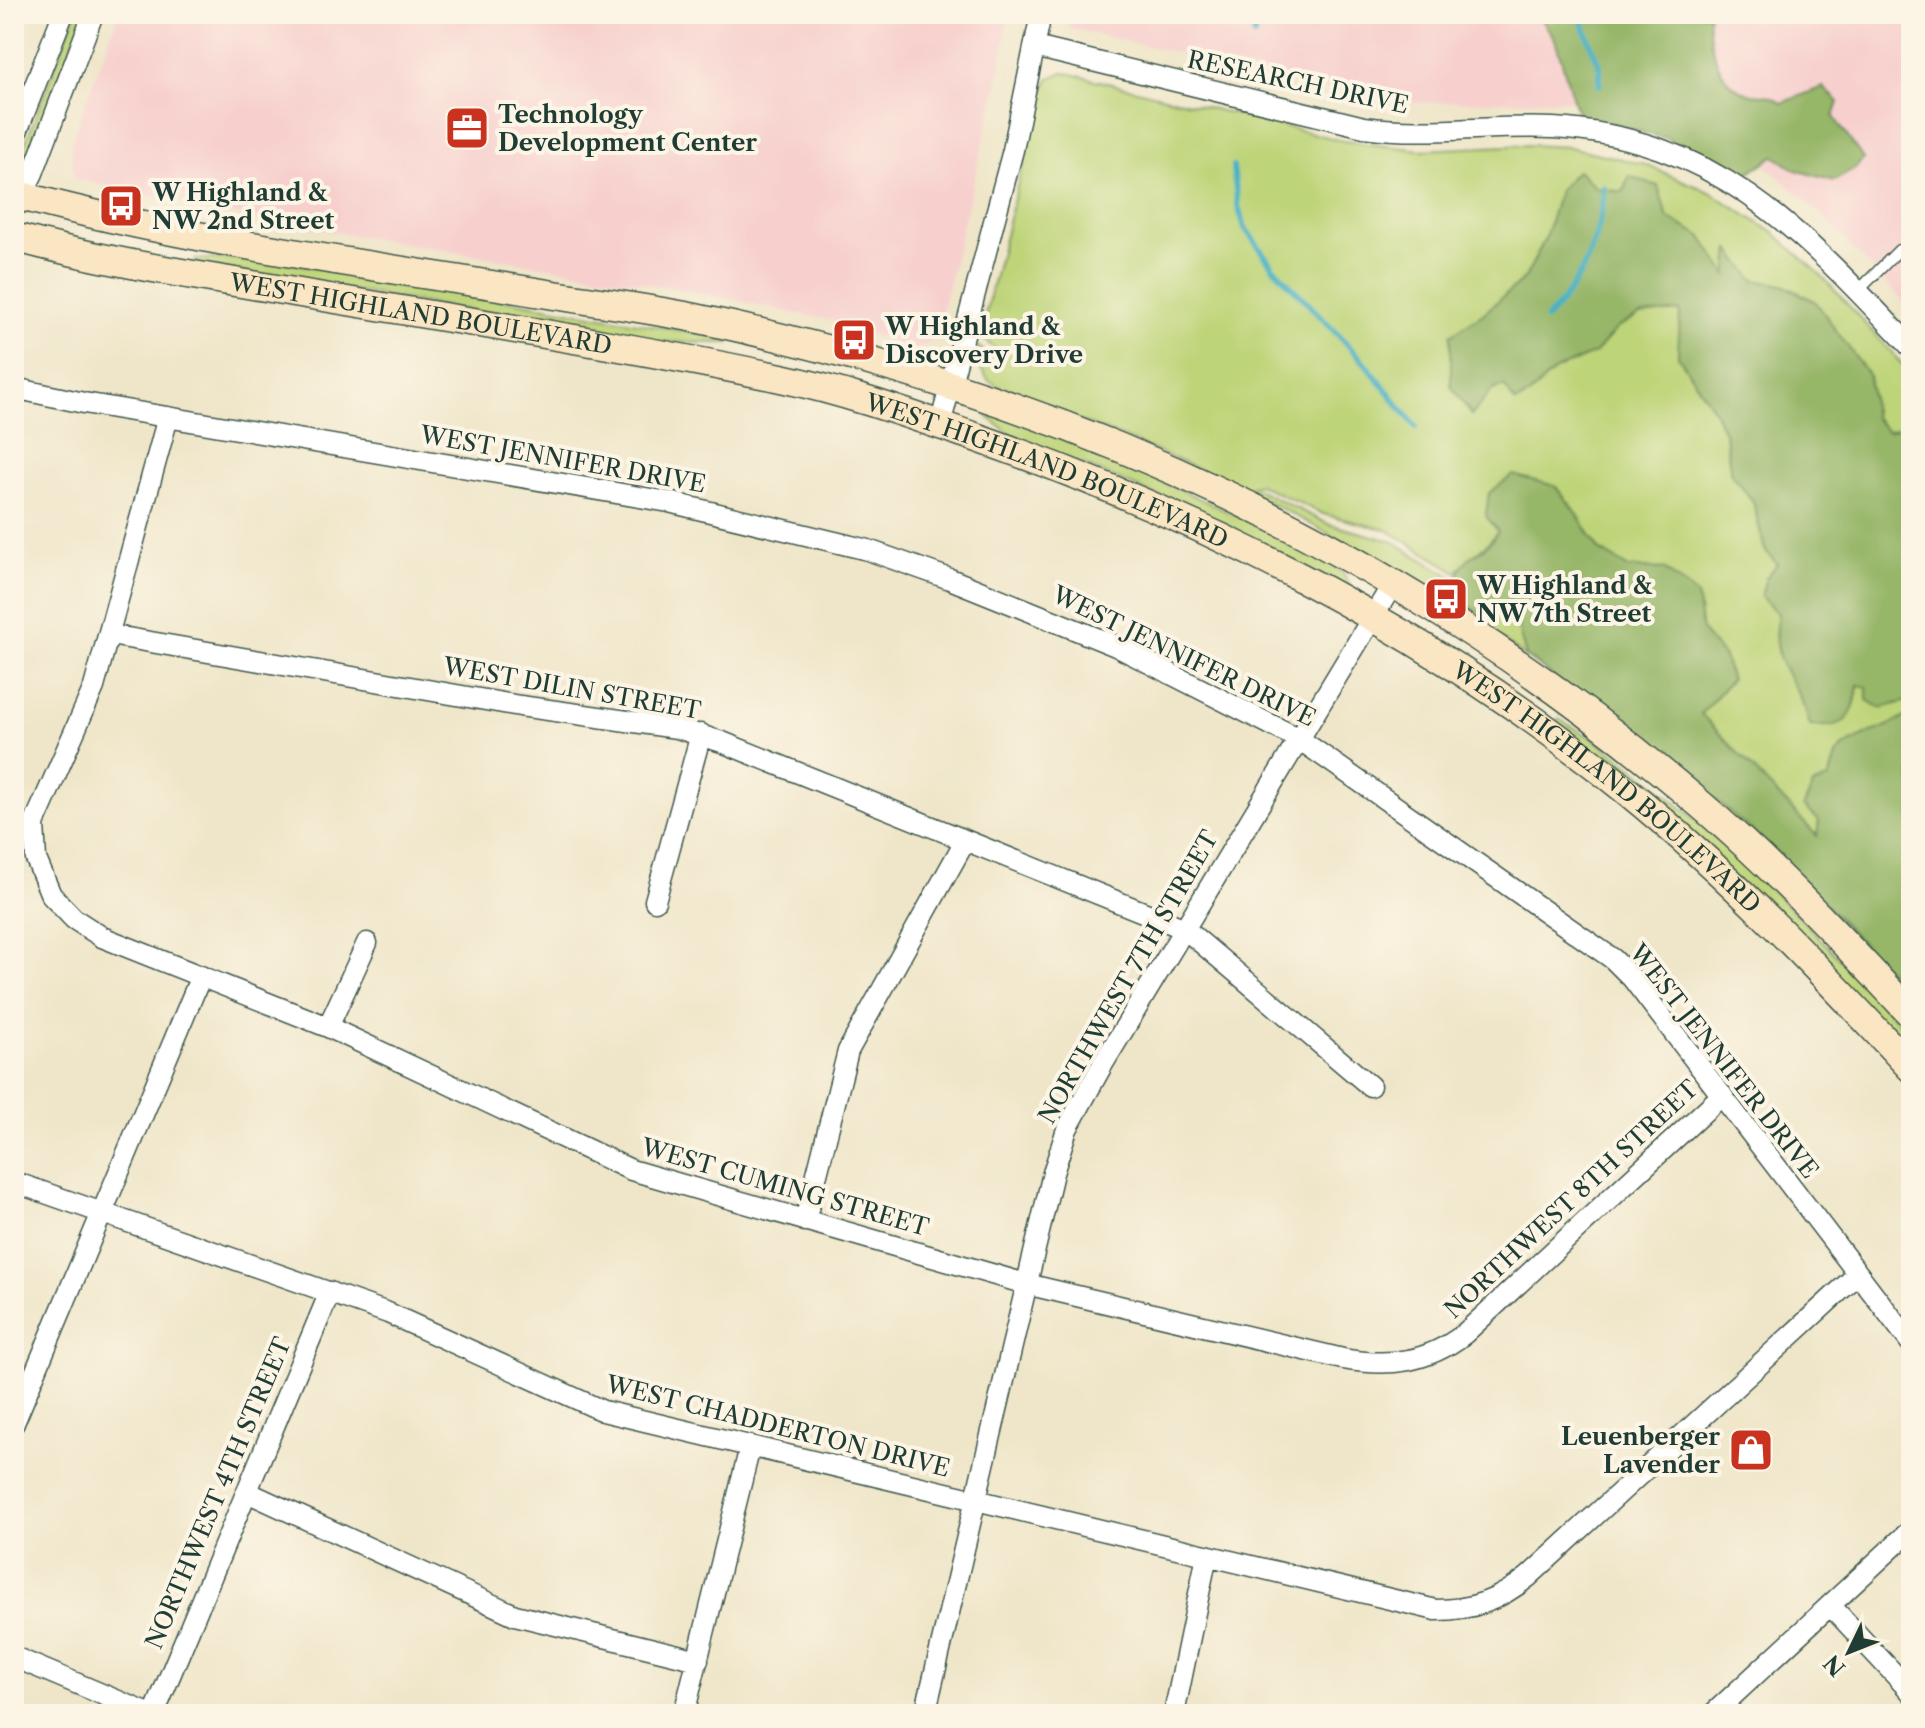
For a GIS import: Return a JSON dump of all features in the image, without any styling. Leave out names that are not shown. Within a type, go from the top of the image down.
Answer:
[{"type":"main road","name":"WEST HIGHLAND BOULEVARD","points":[[17,199],[231,240],[686,317],[797,341],[952,383],[1188,476],[1329,544],[1394,582],[1536,675],[1645,758],[1768,867],[1911,1014]]},
{"type":"main road","name":"WEST HIGHLAND BOULEVARD","points":[[14,237],[162,271],[785,379],[940,425],[1039,459],[1217,534],[1372,618],[1547,730],[1626,790],[1700,853],[1791,939],[1911,1068]]},
{"type":"street","points":[[14,139],[63,14]]},
{"type":"street","points":[[17,199],[93,14]]},
{"type":"street","points":[[940,425],[1013,150],[1041,14]]},
{"type":"street","name":"RESEARCH DRIVE","points":[[1035,47],[1364,127],[1415,133],[1501,127],[1554,128],[1644,146],[1704,169],[1766,206],[1807,239],[1911,347]]},
{"type":"street","name":"WEST JENNIFER DRIVE","points":[[14,388],[669,502],[868,550],[1102,640],[1299,739],[1613,959],[1722,1095],[1911,1343]]},
{"type":"street","points":[[110,635],[168,417]]},
{"type":"street","name":"NORTHWEST 7TH STREET","points":[[925,1714],[1026,1284],[1067,1129],[1394,582]]},
{"type":"street","name":"WEST DILIN STREET","points":[[110,635],[701,734],[1185,929],[1370,1086]]},
{"type":"street","name":"WEST CUMING STREET","points":[[110,635],[77,730],[34,824],[36,859],[51,895],[74,919],[94,933],[328,1027],[631,1170],[1026,1284],[1343,1359],[1381,1365],[1412,1361]]},
{"type":"street","points":[[655,901],[701,734]]},
{"type":"street","points":[[805,1221],[848,1051],[965,841]]},
{"type":"street","points":[[328,1027],[367,943]]},
{"type":"street","points":[[15,1419],[105,1212],[201,976]]},
{"type":"street","name":"NORTHWEST 8TH STREET","points":[[1412,1361],[1446,1347],[1464,1334],[1722,1095]]},
{"type":"street","name":"WEST CHADDERTON DRIVE","points":[[14,1182],[388,1313],[594,1408],[1436,1610],[1464,1610],[1507,1593],[1528,1577],[1858,1274]]},
{"type":"street","name":"NORTHWEST 4TH STREET","points":[[151,1714],[330,1292]]},
{"type":"street","points":[[684,1714],[750,1447]]},
{"type":"street","points":[[247,1492],[515,1615],[698,1660]]},
{"type":"street","points":[[1713,1714],[1911,1530]]},
{"type":"street","points":[[1174,1714],[1207,1555]]},
{"type":"street","points":[[1830,1605],[1911,1692]]},
{"type":"street","points":[[14,1657],[151,1714]]},
{"type":"lane","points":[[1858,291],[1899,250]]},
{"type":"shaded area","points":[[118,14],[1009,14],[996,91],[935,339],[916,350],[838,322],[681,289],[261,220],[75,179],[71,143]]},
{"type":"shaded area","points":[[1070,14],[1911,14],[1911,310],[1819,212],[1765,165],[1706,132],[1610,107],[1565,100],[1398,103],[1068,28]]},
{"type":"green space","points":[[76,14],[84,14],[35,139],[20,165],[17,164]]},
{"type":"green space","points":[[1538,14],[1709,14],[1713,50],[1731,83],[1740,90],[1771,96],[1782,103],[1823,87],[1839,102],[1834,117],[1863,159],[1855,169],[1834,181],[1796,170],[1774,156],[1743,176],[1666,138],[1578,116],[1555,39]]},
{"type":"green space","points":[[1063,72],[1344,141],[1421,150],[1528,145],[1569,147],[1643,164],[1710,192],[1774,233],[1820,274],[1911,374],[1911,426],[1887,431],[1874,418],[1869,376],[1815,301],[1783,285],[1754,280],[1730,251],[1728,277],[1701,236],[1667,217],[1658,186],[1629,176],[1623,192],[1596,188],[1578,170],[1560,189],[1545,239],[1525,278],[1483,314],[1451,335],[1451,386],[1471,414],[1492,390],[1505,386],[1516,402],[1528,396],[1555,370],[1595,353],[1618,327],[1640,314],[1681,311],[1678,356],[1714,410],[1725,434],[1731,474],[1753,501],[1765,550],[1778,564],[1766,578],[1761,597],[1778,614],[1776,647],[1810,725],[1832,725],[1846,720],[1854,706],[1858,684],[1867,686],[1867,700],[1881,708],[1911,700],[1911,713],[1843,748],[1837,754],[1829,779],[1813,785],[1805,806],[1819,821],[1817,837],[1701,714],[1731,680],[1724,657],[1701,631],[1696,595],[1664,569],[1629,568],[1599,550],[1575,510],[1555,486],[1513,476],[1489,493],[1486,516],[1498,531],[1457,572],[1387,530],[1323,514],[1259,484],[1251,486],[1328,524],[1392,541],[1457,580],[1455,593],[1482,615],[1498,605],[1515,615],[1527,656],[1695,782],[1775,851],[1911,997],[1780,865],[1711,802],[1640,743],[1491,632],[1412,582],[1283,510],[1184,463],[1041,407],[989,381],[980,368],[977,346],[998,360],[995,349],[980,336],[1040,94],[1050,78]]},
{"type":"green space","points":[[1578,170],[1596,188],[1623,192],[1629,176],[1658,186],[1667,217],[1701,236],[1727,275],[1730,250],[1754,280],[1783,285],[1815,301],[1869,376],[1874,418],[1887,431],[1911,426],[1911,700],[1881,708],[1867,700],[1867,687],[1858,685],[1854,706],[1846,719],[1832,726],[1810,726],[1776,647],[1778,614],[1761,597],[1766,578],[1777,564],[1765,550],[1753,501],[1731,474],[1725,434],[1714,410],[1678,356],[1680,311],[1640,315],[1618,327],[1595,353],[1555,370],[1528,396],[1515,402],[1504,386],[1492,390],[1472,415],[1451,386],[1451,335],[1483,314],[1525,278],[1545,239],[1560,189]]},
{"type":"green space","points":[[267,259],[730,339],[729,343],[657,342],[195,264],[195,260]]},
{"type":"green space","points":[[988,410],[1118,462],[1244,520],[1328,561],[1342,572],[1349,584],[1346,589],[1174,503],[1011,435],[987,416]]},
{"type":"green space","points":[[1513,475],[1555,486],[1575,510],[1599,550],[1629,568],[1664,569],[1697,595],[1702,631],[1724,657],[1731,680],[1701,714],[1817,836],[1819,821],[1804,806],[1813,785],[1829,779],[1837,754],[1843,748],[1911,713],[1911,995],[1775,851],[1695,782],[1526,656],[1510,600],[1482,615],[1454,593],[1462,567],[1498,531],[1486,516],[1489,493]]},
{"type":"green space","points":[[1558,719],[1630,764],[1752,870],[1911,1035],[1911,1053],[1555,723]]},
{"type":"waterway","points":[[1254,35],[1257,14]]},
{"type":"waterway","points":[[1579,14],[1600,68],[1600,85]]},
{"type":"waterway","points":[[1233,167],[1238,206],[1245,228],[1273,267],[1365,363],[1416,427]]},
{"type":"waterway","points":[[1546,319],[1570,290],[1588,259],[1599,224],[1604,187]]},
{"type":"place","name":"Technology Development Center","points":[[467,128]]},
{"type":"place","name":"W Highland & NW 2nd Street","points":[[121,206]]},
{"type":"place","name":"W Highland & Discovery Drive","points":[[854,340]]},
{"type":"place","name":"W Highland & NW 7th Street","points":[[1446,599]]},
{"type":"place","name":"Leuenberger Lavender","points":[[1751,1450]]}]
